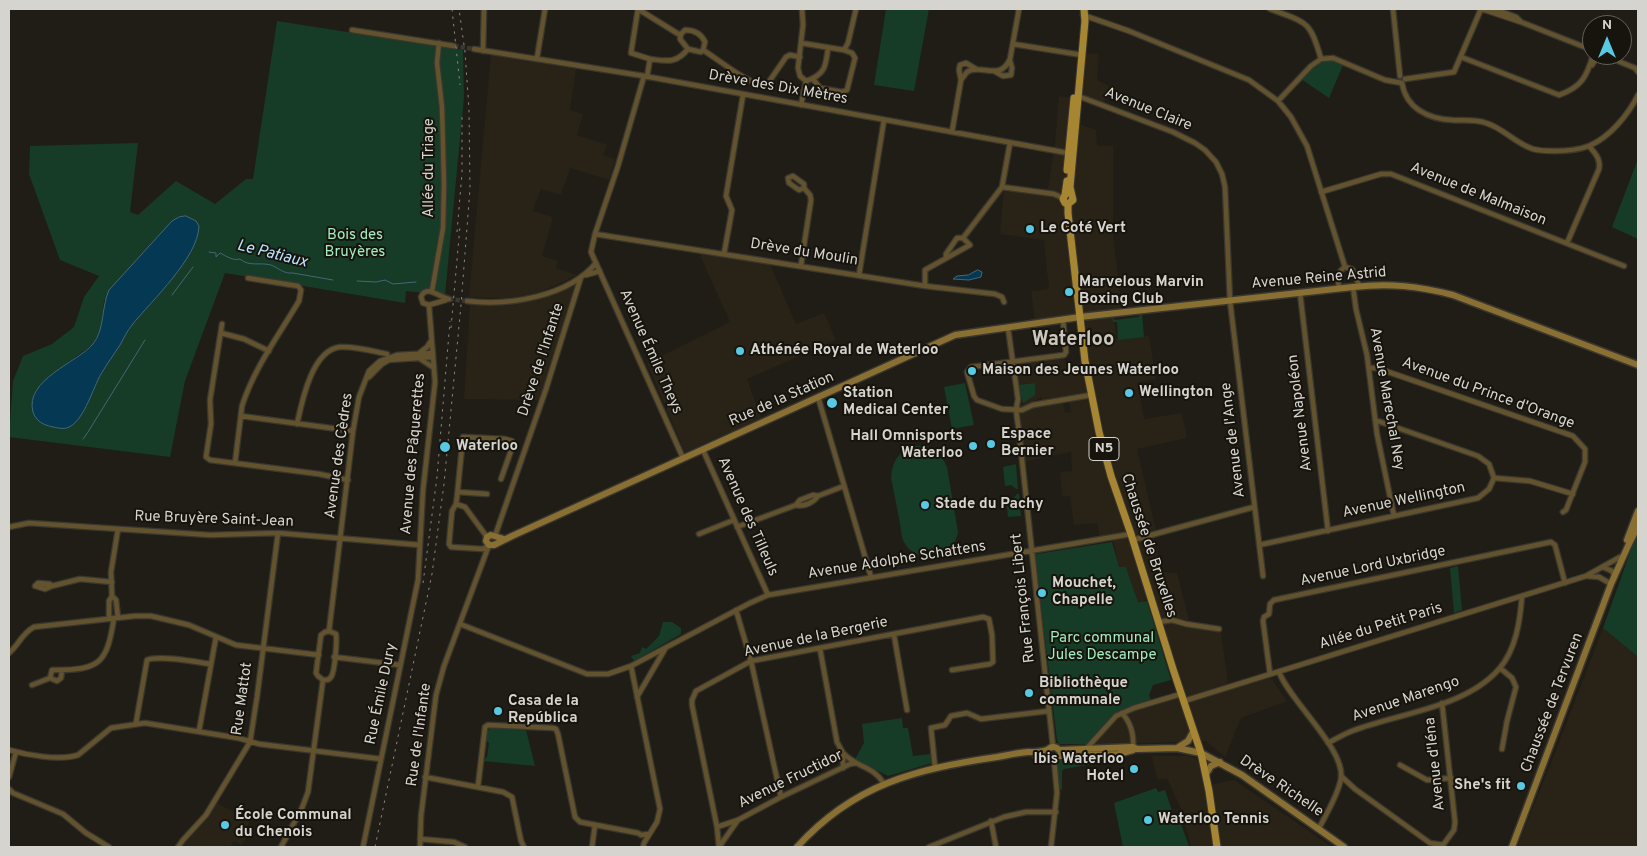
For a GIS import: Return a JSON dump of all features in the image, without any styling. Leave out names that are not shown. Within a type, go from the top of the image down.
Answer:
[{"type":"main road","name":"Chaussée de Bruxelles","points":[[1084,12],[1080,21],[1080,55],[1068,153],[1067,198],[1080,317],[1092,395],[1111,476],[1201,752],[1217,847]]},
{"type":"main road","name":"Chaussée de Bruxelles","points":[[1067,198],[1072,170],[1076,96]]},
{"type":"main road","points":[[1068,153],[1074,147]]},
{"type":"main road","name":"Chaussée de Bruxelles","points":[[1068,153],[1071,156],[1072,170]]},
{"type":"street","points":[[483,51],[484,9]]},
{"type":"street","points":[[537,58],[545,9]]},
{"type":"street","points":[[688,50],[675,60],[650,59],[631,53],[638,9],[680,35],[680,39],[688,50],[696,52],[703,50],[759,85],[766,86],[786,57],[790,55],[800,57]]},
{"type":"street","points":[[802,9],[804,17],[799,72],[802,79],[806,81]]},
{"type":"street","points":[[844,50],[848,43],[856,9]]},
{"type":"street","points":[[993,71],[1003,76],[1011,75],[1010,61],[1019,9]]},
{"type":"street","points":[[1270,9],[1304,22],[1312,31],[1321,59]]},
{"type":"street","points":[[1393,9],[1404,92],[1418,110],[1430,115],[1452,120],[1477,120],[1489,124],[1534,149],[1572,151],[1589,146],[1602,137],[1628,113],[1638,95]]},
{"type":"street","points":[[1278,102],[1311,66],[1321,59],[1333,58],[1384,80],[1401,80],[1450,74],[1457,68],[1482,9],[1582,46]]},
{"type":"street","points":[[1495,9],[1516,17],[1521,22]]},
{"type":"street","points":[[1084,12],[1249,80],[1278,102],[1291,116],[1307,146],[1344,268]]},
{"type":"street","points":[[352,30],[454,46]]},
{"type":"street","points":[[680,35],[685,30],[701,34],[705,42],[703,50]]},
{"type":"street","name":"Allée du Triage","points":[[433,292],[442,228],[444,185],[442,107],[437,63],[439,43]]},
{"type":"street","points":[[801,43],[844,50],[855,58],[847,90],[842,92],[820,88],[813,79]]},
{"type":"street","points":[[1013,44],[1080,55]]},
{"type":"street","points":[[806,81],[813,79],[824,70],[828,48]]},
{"type":"street","name":"Drève des Dix Mètres","points":[[474,49],[537,58],[1068,153]]},
{"type":"street","points":[[1462,57],[1559,95],[1568,92],[1587,76],[1591,66]]},
{"type":"street","points":[[595,234],[618,166],[650,59]]},
{"type":"street","points":[[952,132],[961,80],[960,65],[966,64],[976,69],[993,71],[1004,69],[1010,61]]},
{"type":"street","points":[[961,80],[967,72],[976,69]]},
{"type":"street","points":[[801,105],[806,81]]},
{"type":"street","points":[[724,254],[732,210],[726,196],[743,95]]},
{"type":"street","name":"Avenue Claire","points":[[1076,96],[1173,132],[1205,150],[1216,162],[1226,187],[1230,300]]},
{"type":"street","points":[[860,275],[884,120]]},
{"type":"street","points":[[963,238],[1002,187],[1010,143]]},
{"type":"street","points":[[1568,243],[1600,163],[1589,146]]},
{"type":"street","name":"Avenue de Malmaison","points":[[1321,192],[1381,174],[1391,174],[1624,266]]},
{"type":"street","points":[[1002,187],[1054,194],[1067,198]]},
{"type":"street","points":[[801,265],[811,200],[810,195],[804,188]]},
{"type":"street","name":"Drève du Moulin","points":[[595,234],[925,286],[995,294],[1002,297],[1004,302]]},
{"type":"street","name":"Avenue Émile Theys","points":[[595,234],[591,248],[592,255],[683,458]]},
{"type":"street","points":[[925,286],[925,270],[970,245],[963,238],[957,238],[946,254],[946,258]]},
{"type":"street","name":"Drève de l'Infante","points":[[495,536],[544,395],[582,277],[596,263]]},
{"type":"street","points":[[1339,288],[1337,277],[1344,268],[1352,269],[1356,287]]},
{"type":"street","points":[[467,301],[485,302],[524,299],[552,291],[582,277],[600,272]]},
{"type":"street","points":[[234,463],[245,396],[299,301],[301,290],[298,286],[248,278]]},
{"type":"street","name":"Avenue Reine Astrid","points":[[1080,317],[1389,284],[1422,287],[1453,294],[1638,365]]},
{"type":"street","name":"Avenue Marechal Ney","points":[[1356,287],[1356,309],[1370,368],[1375,420],[1394,516]]},
{"type":"street","points":[[426,290],[433,292],[449,300],[431,304],[423,303],[422,294],[426,290]]},
{"type":"street","points":[[431,304],[436,298],[433,292]]},
{"type":"street","name":"Avenue Napoléon","points":[[1300,293],[1328,531]]},
{"type":"street","name":"Avenue de l'Ange","points":[[1230,300],[1263,576]]},
{"type":"street","name":"Avenue des Pâquerettes","points":[[420,545],[423,490],[434,391],[431,304]]},
{"type":"street","name":"Rue de la Station","points":[[456,504],[452,511],[450,547],[483,549],[955,335],[1080,317]]},
{"type":"street","points":[[1063,320],[1066,352],[1064,355],[971,367],[967,372],[974,396],[977,400],[1002,409],[1022,410],[1033,405],[1092,395]]},
{"type":"street","points":[[222,324],[210,400],[211,424],[206,457],[210,460],[348,480]]},
{"type":"street","name":"Rue François Libert","points":[[1008,328],[1018,399],[1016,410],[1054,753],[1057,793],[1051,847]]},
{"type":"street","points":[[221,334],[244,339],[269,351]]},
{"type":"street","points":[[418,356],[432,340]]},
{"type":"street","points":[[297,424],[302,401],[311,376],[322,356],[332,349],[340,347],[386,354]]},
{"type":"street","points":[[372,351],[381,362],[397,355],[433,355]]},
{"type":"street","points":[[418,356],[434,368]]},
{"type":"street","name":"Avenue des Cèdres","points":[[329,631],[353,430],[359,397],[368,378],[369,371],[381,362]]},
{"type":"street","name":"Avenue du Prince d'Orange","points":[[1370,368],[1377,368],[1573,436],[1582,445],[1586,456],[1573,494],[1566,510],[1563,512]]},
{"type":"street","points":[[818,397],[870,577]]},
{"type":"street","points":[[241,416],[353,430]]},
{"type":"street","points":[[1375,420],[1478,456],[1489,464],[1494,478],[1530,480],[1573,494]]},
{"type":"street","points":[[495,536],[497,540],[493,545],[486,541],[487,537],[465,508],[456,504],[463,437],[512,441],[514,445],[500,479]]},
{"type":"street","name":"Avenue des Tilleuls","points":[[703,450],[768,595]]},
{"type":"street","name":"Avenue Wellington","points":[[1259,545],[1478,498],[1490,489],[1494,478]]},
{"type":"street","points":[[737,527],[796,505],[801,506],[814,501],[818,496],[844,486]]},
{"type":"street","points":[[458,492],[487,494]]},
{"type":"street","name":"Avenue Adolphe Schattens","points":[[460,624],[587,674],[608,674],[631,666],[768,595],[1031,551],[1132,537],[1254,507]]},
{"type":"street","name":"Chaussée de Tervuren","points":[[1512,847],[1638,511]]},
{"type":"street","points":[[699,534],[734,520]]},
{"type":"street","name":"Rue Bruyère Saint-Jean","points":[[9,527],[29,523],[210,535],[278,533],[420,545]]},
{"type":"street","name":"Chaussée de Tervuren","points":[[1618,567],[1638,526]]},
{"type":"street","points":[[114,619],[109,601],[112,596],[112,572],[118,529]]},
{"type":"street","name":"Rue Mattot","points":[[178,847],[206,815],[250,742],[278,533]]},
{"type":"street","points":[[487,537],[491,535],[504,539]]},
{"type":"street","name":"Avenue Lord Uxbridge","points":[[1270,674],[1263,618],[1269,614],[1270,604],[1274,600],[1551,542],[1555,545],[1565,582]]},
{"type":"street","name":"Rue Émile Dury","points":[[363,847],[418,580],[420,545]]},
{"type":"street","name":"Rue de l'Infante","points":[[420,847],[436,695],[444,666],[493,545]]},
{"type":"street","name":"Allée du Petit Paris","points":[[1122,714],[1279,672],[1586,576],[1620,557]]},
{"type":"street","points":[[1603,567],[1612,571],[1615,576]]},
{"type":"street","points":[[1586,576],[1599,577],[1611,584]]},
{"type":"street","points":[[52,586],[80,579],[112,582]]},
{"type":"street","points":[[50,678],[52,670],[87,667],[94,665],[102,658],[107,649],[114,619],[116,600],[112,596]]},
{"type":"street","name":"Avenue Marengo","points":[[1328,743],[1352,731],[1442,703],[1472,691],[1485,682],[1500,668],[1513,644],[1520,615],[1522,596]]},
{"type":"street","points":[[736,610],[751,661],[781,797]]},
{"type":"street","points":[[9,653],[23,634],[34,626],[150,616],[189,625],[236,645],[319,655]]},
{"type":"street","name":"Avenue de la Bergerie","points":[[719,847],[717,827],[692,700],[696,691],[751,661],[983,617],[989,619],[992,635],[993,662],[952,670]]},
{"type":"street","points":[[1159,622],[1172,620],[1219,629]]},
{"type":"street","points":[[329,631],[336,634],[332,675],[328,679],[323,680],[316,672],[321,635],[329,631]]},
{"type":"street","points":[[894,635],[907,710]]},
{"type":"street","points":[[198,731],[216,637]]},
{"type":"street","points":[[638,697],[666,648]]},
{"type":"street","points":[[820,649],[837,742],[843,753],[842,768]]},
{"type":"street","points":[[334,657],[400,665]]},
{"type":"street","points":[[136,723],[147,660],[153,658],[210,664]]},
{"type":"street","points":[[631,666],[660,809],[656,822],[643,845]]},
{"type":"street","points":[[1500,668],[1512,678],[1516,687],[1502,749]]},
{"type":"street","points":[[32,685],[50,678],[57,681],[61,678],[62,670]]},
{"type":"street","points":[[1279,672],[1287,689],[1328,743],[1340,765],[1341,776],[1339,785],[1319,828]]},
{"type":"street","points":[[281,847],[302,808],[308,792],[323,680]]},
{"type":"street","name":"Avenue d'Iéna","points":[[1341,776],[1398,821],[1430,843],[1437,846],[1443,845],[1454,830],[1455,813],[1442,703]]},
{"type":"street","points":[[935,767],[931,728],[945,725],[951,716],[967,714],[981,719],[1049,711]]},
{"type":"street","points":[[1086,749],[1116,716],[1122,714],[1129,720],[1135,748]]},
{"type":"street","points":[[9,750],[49,756],[78,755],[110,728],[136,723],[156,724],[238,738],[250,742],[381,760]]},
{"type":"street","points":[[478,786],[486,727],[488,725],[553,728],[556,729],[558,734],[575,817],[580,822],[638,832],[641,835],[650,834]]},
{"type":"street","points":[[1177,748],[1188,741],[1193,732]]},
{"type":"street","points":[[1054,753],[1119,754],[1135,748]]},
{"type":"street","points":[[797,847],[837,810],[858,796],[884,784],[935,767],[999,757],[1086,749],[1135,748]]},
{"type":"street","name":"Drève Richelle","points":[[1135,748],[1177,748],[1201,752],[1242,775],[1344,847]]},
{"type":"street","points":[[9,777],[16,752]]},
{"type":"street","name":"Avenue Fructidor","points":[[843,753],[856,764],[876,773],[884,784]]},
{"type":"street","points":[[1206,774],[1211,766],[1220,762]]},
{"type":"street","name":"Avenue Fructidor","points":[[717,827],[738,820],[842,768],[856,764]]},
{"type":"street","points":[[1400,765],[1427,780],[1451,778]]},
{"type":"street","points":[[426,777],[505,792],[512,797],[521,841],[524,847]]},
{"type":"street","points":[[9,789],[13,793],[63,814],[86,833],[110,847]]},
{"type":"street","points":[[928,847],[991,821],[1021,813],[1056,812]]},
{"type":"street","name":"Avenue Fructidor","points":[[719,847],[738,820]]},
{"type":"street","points":[[991,821],[996,847]]},
{"type":"street","points":[[592,847],[595,825]]},
{"type":"street","points":[[641,835],[643,845]]},
{"type":"street","points":[[420,839],[454,842],[465,847]]},
{"type":"shaded area","points":[[1083,53],[1099,54],[1097,80],[1109,86],[1104,104],[1082,102],[1079,124],[1096,130],[1097,146],[1113,146],[1113,233],[1122,312],[1035,321],[1031,291],[1049,289],[1044,240],[1000,234],[1004,188],[1047,195],[1055,142],[1059,96],[1079,99]]},
{"type":"shaded area","points":[[491,54],[576,69],[570,110],[583,114],[577,135],[607,145],[603,155],[615,159],[609,180],[570,168],[561,195],[541,189],[533,211],[553,217],[542,256],[558,261],[556,268],[577,275],[543,291],[525,296],[503,298],[469,297]]},
{"type":"shaded area","name":"Athénée Royal de Waterloo","points":[[699,253],[770,264],[796,324],[824,313],[836,340],[747,379],[761,418],[685,452],[647,363],[730,322]]},
{"type":"shaded area","points":[[575,286],[541,400],[464,399],[470,304],[531,301]]},
{"type":"shaded area","points":[[1114,315],[1116,338],[1149,336],[1156,379],[1138,382],[1144,419],[1182,413],[1187,438],[1137,449],[1156,530],[1152,531],[1163,572],[1177,573],[1190,624],[1220,626],[1229,689],[1271,678],[1287,701],[1241,718],[1225,757],[1206,741],[1086,745],[1126,709],[1183,692],[1153,598],[1138,602],[1126,567],[1119,568],[1112,536],[1100,538],[1097,523],[1074,525],[1070,496],[1062,497],[1060,472],[1072,471],[1071,452],[1023,462],[1016,405],[1024,404],[1021,402],[1017,363],[1064,356],[1066,366],[1089,362],[1085,318]],"holes":[[[1041,397],[1042,402],[1068,397],[1071,412],[1065,413],[1063,402],[1031,403]]]},
{"type":"shaded area","points":[[1603,628],[1638,657],[1638,847],[1517,847],[1555,753]]},
{"type":"shaded area","points":[[1152,756],[1189,756],[1199,760],[1206,790],[1214,784],[1234,780],[1332,847],[1191,847],[1182,811],[1167,778],[1157,780]]},
{"type":"shaded area","name":"École Communal du Chenois","points":[[217,803],[250,820],[243,835],[247,837],[242,845],[234,841],[230,847],[181,847],[206,820]]},
{"type":"green space","points":[[886,9],[929,9],[914,91],[874,85]]},
{"type":"green space","name":"Bois des Bruyères","points":[[277,21],[463,50],[464,97],[445,295],[406,291],[405,303],[225,273],[185,381],[170,457],[9,437],[13,381],[23,356],[52,344],[74,327],[84,297],[99,276],[60,260],[29,174],[30,146],[138,143],[130,212],[138,215],[176,181],[215,204],[246,179],[253,179]],"holes":[[[172,221],[187,256],[168,283],[124,336],[78,419],[48,377],[92,345],[101,330],[104,301],[123,275],[140,259]]]},
{"type":"green space","points":[[1333,60],[1343,65],[1329,98],[1301,79],[1319,63]]},
{"type":"green space","points":[[1638,159],[1638,239],[1612,227]]},
{"type":"green space","points":[[1142,313],[1144,337],[1118,340],[1117,322],[1113,322],[1112,317],[1115,320],[1138,317]]},
{"type":"green space","points":[[965,383],[974,425],[952,429],[944,387]]},
{"type":"green space","points":[[1035,383],[1035,395],[1023,403],[1019,385]]},
{"type":"green space","name":"Stade du Pachy","points":[[914,446],[930,448],[942,457],[947,467],[958,532],[956,540],[950,549],[930,557],[925,557],[910,550],[903,540],[891,478],[897,458],[904,451]]},
{"type":"green space","points":[[1016,464],[1018,489],[1011,485],[1005,486],[1003,467]]},
{"type":"green space","points":[[1019,494],[1021,516],[1008,517],[1006,500],[1013,499]]},
{"type":"green space","points":[[1638,535],[1638,657],[1603,628]]},
{"type":"green space","name":"Parc communal Jules Descampe","points":[[1112,542],[1119,567],[1126,567],[1138,602],[1147,601],[1171,680],[1153,685],[1149,695],[1151,701],[1118,714],[1086,744],[1059,744],[1035,555]]},
{"type":"green space","points":[[1458,566],[1462,610],[1454,613],[1450,568]]},
{"type":"green space","points":[[663,622],[672,622],[681,628],[681,634],[634,661],[631,656],[640,653],[642,647],[646,649],[659,636]]},
{"type":"green space","points":[[902,718],[903,728],[908,728],[913,756],[931,754],[932,763],[888,776],[855,759],[864,743],[862,724]]},
{"type":"green space","points":[[492,728],[526,730],[535,766],[483,761],[487,757],[489,743],[486,740],[487,731]]},
{"type":"green space","points":[[1071,758],[1073,760],[1089,760],[1092,764],[1064,769],[1062,771],[1062,791],[1059,787],[1057,763],[1060,759]]},
{"type":"green space","name":"Waterloo Tennis","points":[[1156,788],[1158,792],[1165,790],[1174,817],[1178,816],[1189,846],[1123,847],[1114,803]]},
{"type":"water","points":[[186,216],[196,221],[199,226],[197,238],[191,251],[173,278],[129,330],[101,374],[76,422],[69,427],[60,428],[40,422],[33,412],[32,401],[36,390],[44,381],[93,344],[99,332],[109,290],[172,221]]},
{"type":"water","points":[[978,270],[982,272],[981,277],[969,280],[953,279],[957,276],[968,275]]},
{"type":"waterway","name":"Le Patiaux","points":[[209,252],[216,253],[216,257],[220,253],[251,264],[271,265],[286,273],[333,280]]},
{"type":"waterway","name":"Le Patiaux","points":[[172,295],[193,267]]},
{"type":"waterway","name":"Le Patiaux","points":[[357,281],[376,282],[385,280],[393,284],[416,282]]},
{"type":"waterway","name":"Le Patiaux","points":[[83,439],[145,340]]},
{"type":"tunnel","points":[[454,46],[474,49]]},
{"type":"tunnel","points":[[449,299],[467,301]]},
{"type":"railway","points":[[452,9],[460,85]]},
{"type":"railway","points":[[375,847],[432,574],[444,484],[470,189],[469,109],[465,52],[459,9]]},
{"type":"railway","points":[[457,232],[462,173],[462,117]]},
{"type":"railway","points":[[451,328],[460,226]]},
{"type":"railway","points":[[423,583],[437,477],[450,321]]},
{"type":"place","name":"Le Coté Vert","points":[[1030,229]]},
{"type":"place","name":"Marvelous Marvin Boxing Club","points":[[1069,292]]},
{"type":"place","name":"Athénée Royal de Waterloo","points":[[740,351]]},
{"type":"place","name":"Maison des Jeunes Waterloo","points":[[972,371]]},
{"type":"place","name":"Wellington","points":[[1129,393]]},
{"type":"place","name":"Station Medical Center","points":[[832,403]]},
{"type":"place","name":"Espace Bernier","points":[[991,444]]},
{"type":"place","name":"Hall Omnisports Waterloo","points":[[973,446]]},
{"type":"place","name":"Waterloo","points":[[445,447]]},
{"type":"place","name":"Stade du Pachy","points":[[925,505]]},
{"type":"place","name":"Mouchet, Chapelle","points":[[1042,593]]},
{"type":"place","name":"Bibliothèque communale","points":[[1029,693]]},
{"type":"place","name":"Casa de la República","points":[[498,711]]},
{"type":"place","name":"Ibis Waterloo Hotel","points":[[1134,769]]},
{"type":"place","name":"She's fit","points":[[1521,786]]},
{"type":"place","name":"Waterloo Tennis","points":[[1148,820]]},
{"type":"place","name":"École Communal du Chenois","points":[[225,825]]},
{"type":"district","name":"Waterloo","points":[[1073,341]]}]
